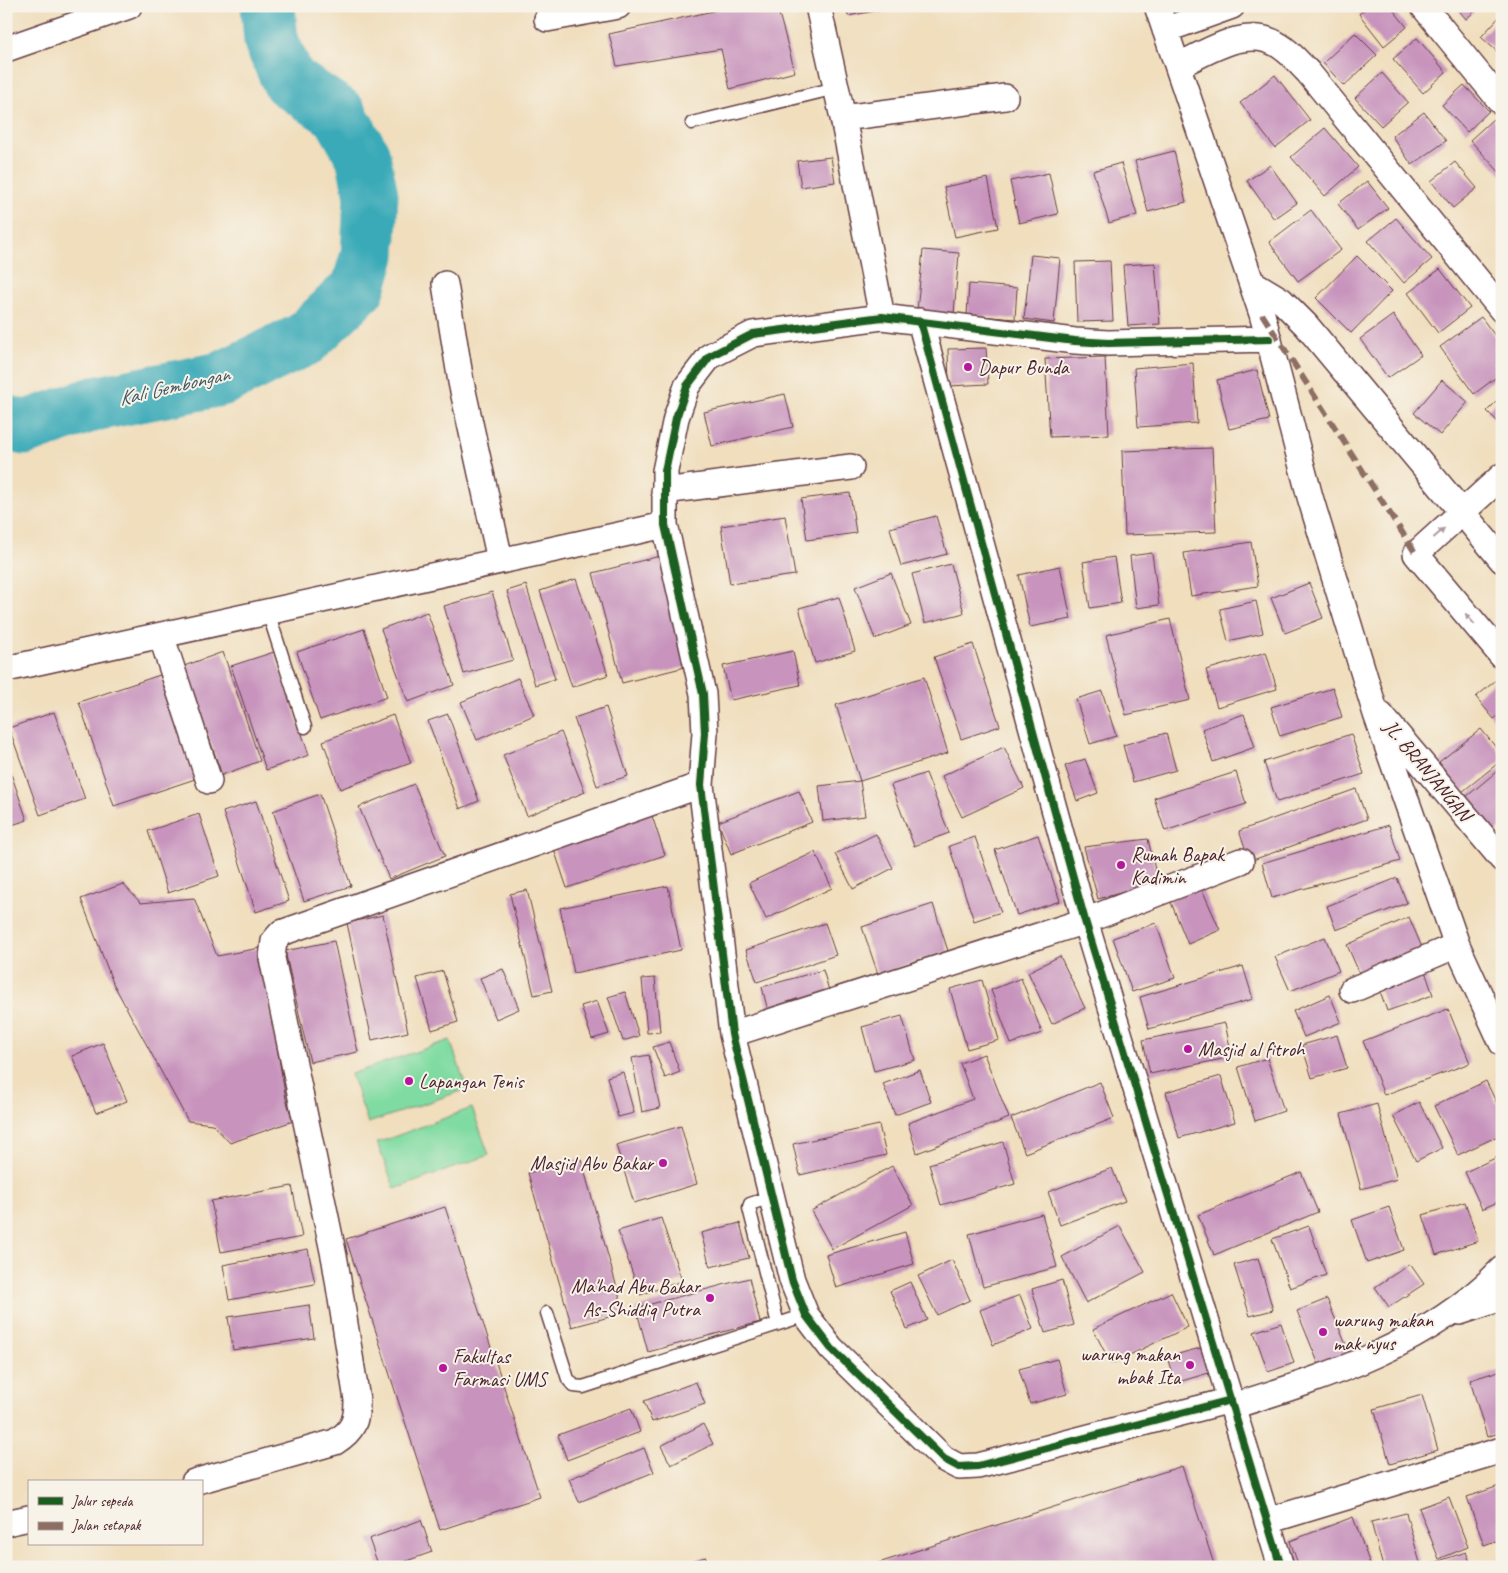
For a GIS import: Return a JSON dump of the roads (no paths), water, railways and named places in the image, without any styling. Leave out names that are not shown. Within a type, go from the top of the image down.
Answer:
[{"type":"street","points":[[6,50],[129,6]]},
{"type":"street","points":[[547,20],[618,6]]},
{"type":"street","points":[[818,6],[844,118],[882,317]]},
{"type":"street","points":[[1158,6],[1252,282],[1269,338],[1310,497],[1373,705],[1415,830],[1457,945],[1502,1043]]},
{"type":"street","points":[[1165,30],[1232,6]]},
{"type":"street","points":[[1423,6],[1502,103]]},
{"type":"street","points":[[1178,66],[1239,40],[1262,38],[1281,46],[1308,72],[1502,310]]},
{"type":"street","points":[[844,118],[1005,97]]},
{"type":"street","points":[[1252,282],[1281,300],[1306,325],[1502,560]]},
{"type":"street","points":[[445,284],[461,382],[500,560]]},
{"type":"street","points":[[1269,338],[1108,343],[1045,338],[882,317],[753,334],[710,356],[698,370],[680,402],[665,471],[665,525],[703,694],[705,733],[702,785],[732,1034],[792,1280],[806,1315],[831,1348],[944,1459],[959,1467],[978,1466],[1232,1403],[1334,1372],[1409,1338],[1448,1316],[1502,1298]]},
{"type":"street","points":[[920,321],[1085,921],[1281,1567]]},
{"type":"street","points":[[664,491],[851,467]]},
{"type":"street","points":[[1502,476],[1416,554],[1502,656]]},
{"type":"street","points":[[6,669],[665,525]]},
{"type":"street","points":[[161,635],[209,781]]},
{"type":"street","name":"JL. BRANJANGAN","points":[[1373,705],[1502,859]]},
{"type":"street","points":[[201,1480],[335,1442],[347,1435],[354,1427],[357,1414],[357,1400],[335,1261],[272,958],[274,940],[281,934],[702,785]]},
{"type":"street","points":[[732,1034],[1085,921],[1241,861]]},
{"type":"street","points":[[1352,990],[1457,945]]},
{"type":"street","points":[[1448,1316],[1502,1269]]},
{"type":"street","points":[[1267,1522],[1502,1450]]},
{"type":"street","points":[[6,1523],[28,1518]]},
{"type":"lane","points":[[692,123],[836,88]]},
{"type":"lane","points":[[268,612],[305,727]]},
{"type":"lane","points":[[772,1197],[754,1201],[748,1208],[778,1324]]},
{"type":"lane","points":[[547,1313],[568,1380],[574,1386],[583,1387],[806,1315]]},
{"type":"waterway","name":"Kali Gembongan","points":[[6,422],[24,428],[94,404],[221,379],[305,339],[358,288],[368,255],[371,195],[363,156],[339,114],[289,81],[271,41],[268,6]]},
{"type":"place","name":"Dapur Bunda","points":[[968,367]]},
{"type":"place","name":"Rumah Bapak Kadimin","points":[[1121,865]]},
{"type":"place","name":"Masjid al fitroh","points":[[1188,1049]]},
{"type":"place","name":"Lapangan Tenis","points":[[409,1081]]},
{"type":"place","name":"Masjid Abu Bakar","points":[[663,1163]]},
{"type":"place","name":"Ma'had Abu Bakar As-Shiddiq Putra","points":[[710,1298]]},
{"type":"place","name":"warung makan mak nyus","points":[[1323,1332]]},
{"type":"place","name":"warung makan mbak Ita","points":[[1190,1365]]},
{"type":"place","name":"Fakultas Farmasi UMS","points":[[443,1368]]}]
